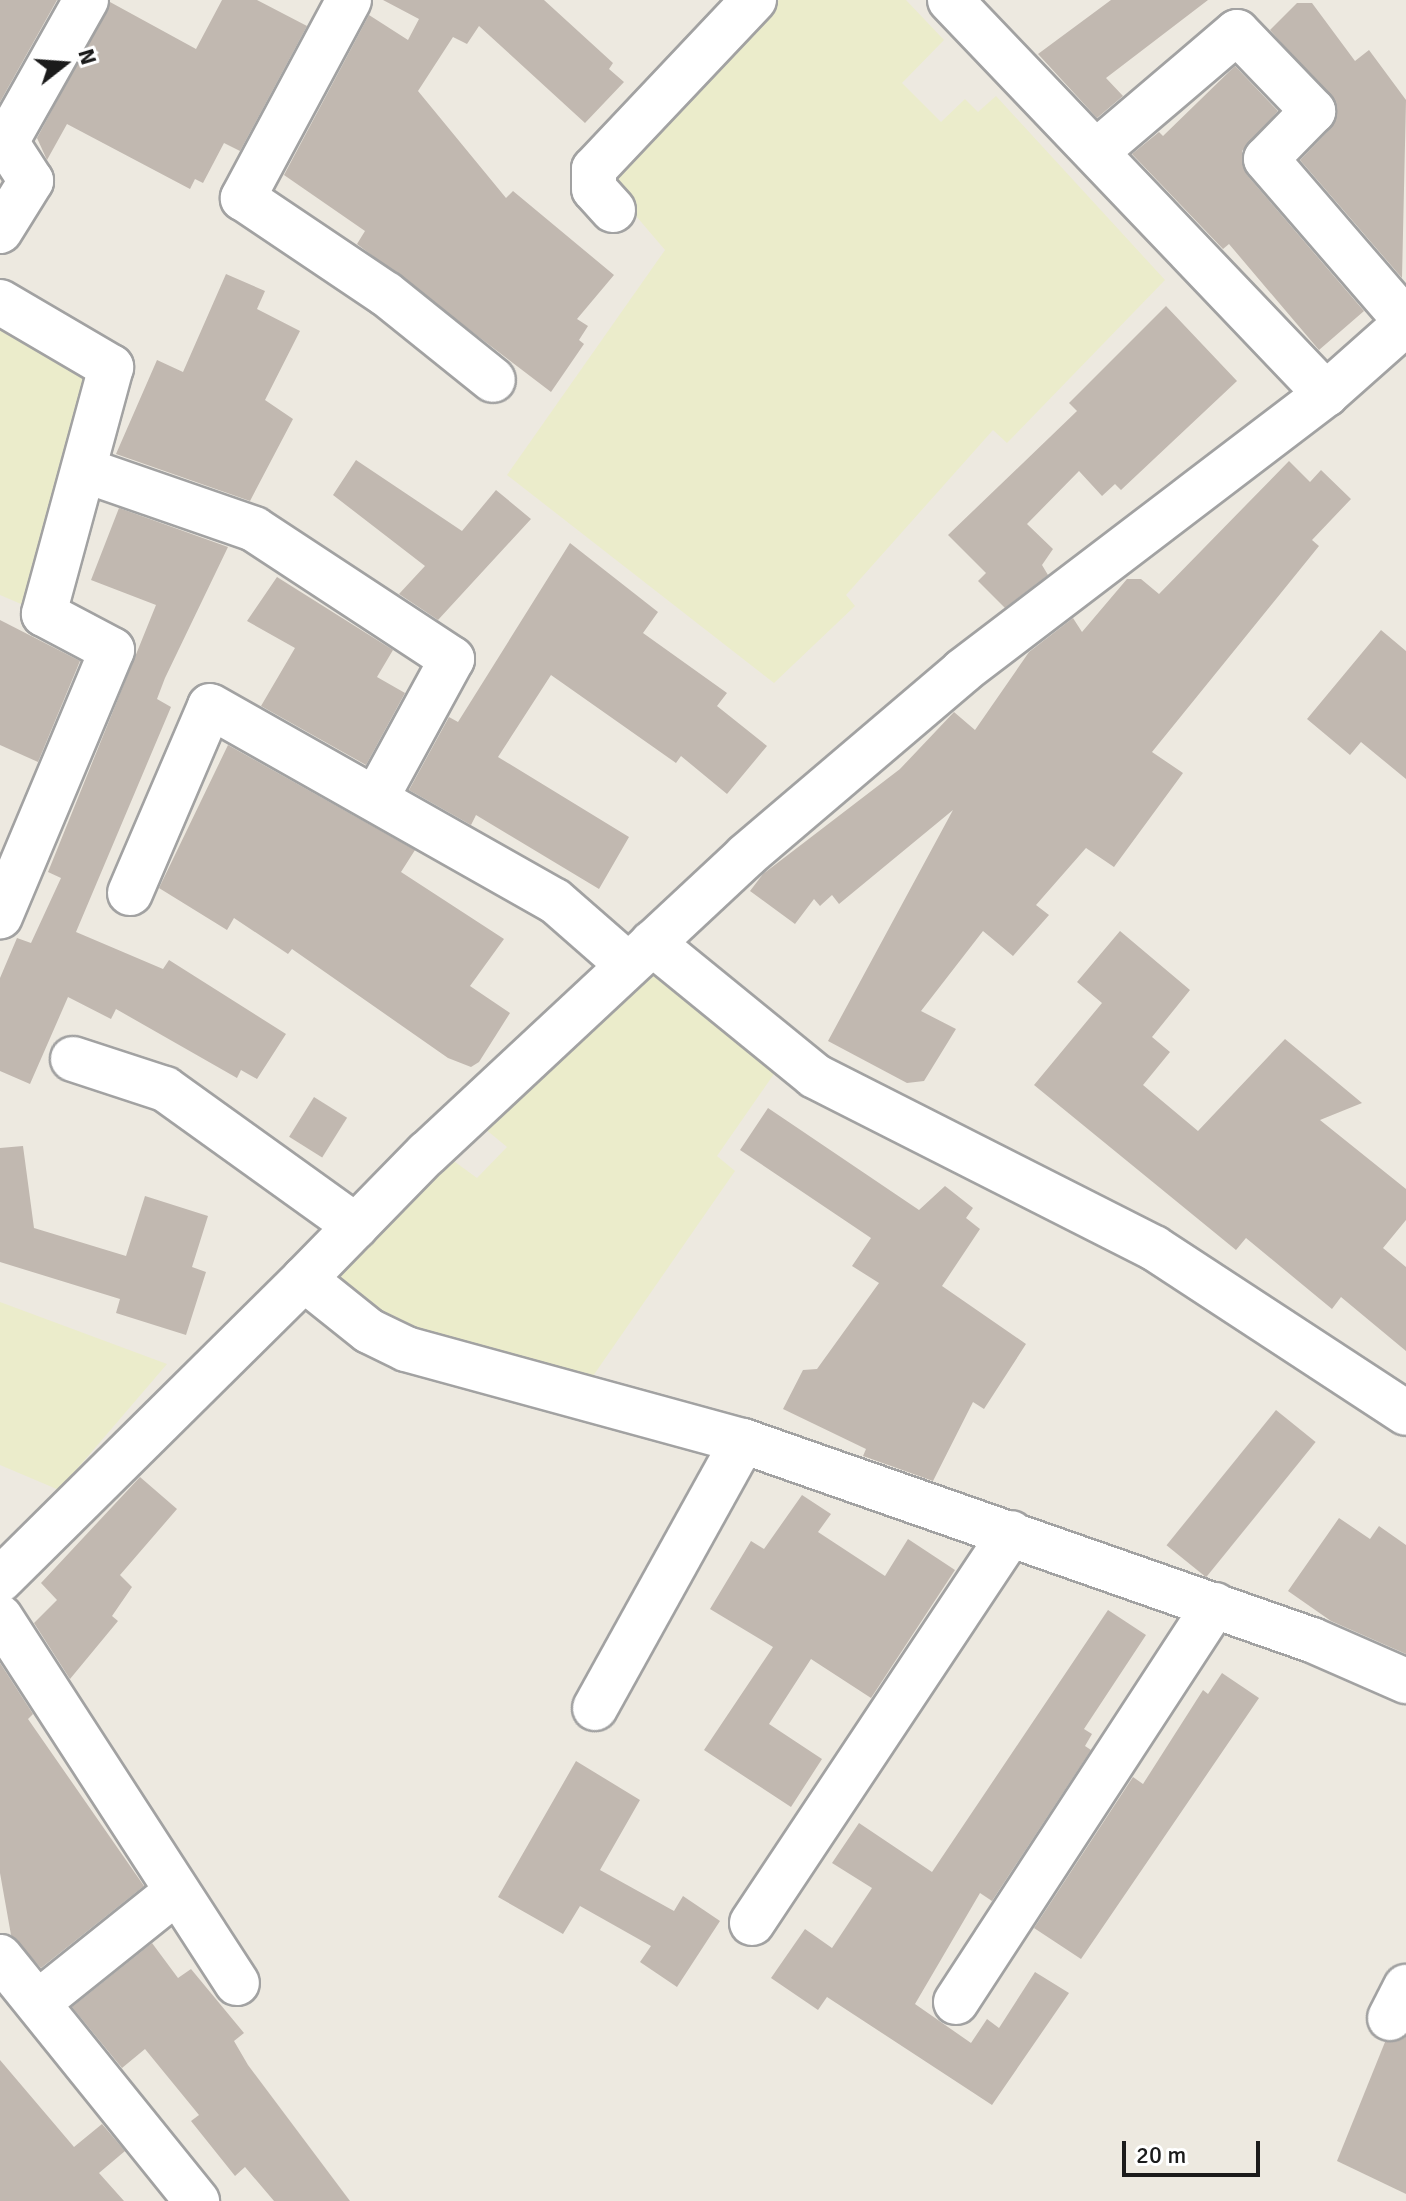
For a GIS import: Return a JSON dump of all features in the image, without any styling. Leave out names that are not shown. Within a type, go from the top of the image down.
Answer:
[{"type":"street","points":[[0,231],[31,181],[6,142],[86,0]]},
{"type":"street","points":[[349,0],[243,198],[386,294],[493,380]]},
{"type":"street","points":[[613,210],[594,189],[594,169],[754,0]]},
{"type":"street","points":[[950,0],[1326,394]]},
{"type":"street","points":[[0,1580],[356,1226],[640,954],[963,671],[1326,394],[1406,322],[1266,159],[1313,111],[1237,32],[1096,152]]},
{"type":"street","points":[[0,302],[111,367],[44,614],[112,650],[0,916]]},
{"type":"street","points":[[84,470],[254,529],[452,659],[378,795]]},
{"type":"street","points":[[130,893],[210,706],[378,795],[555,901],[640,954],[815,1076],[1154,1248],[1406,1413]]},
{"type":"street","points":[[73,1059],[165,1089],[356,1226]]},
{"type":"street","points":[[304,1279],[369,1331],[406,1349],[743,1441],[1215,1605],[1406,1681]]},
{"type":"street","points":[[595,1708],[743,1441]]},
{"type":"street","points":[[752,1923],[1011,1533]]},
{"type":"street","points":[[956,2002],[1215,1605]]},
{"type":"street","points":[[0,1617],[237,1983]]},
{"type":"street","points":[[40,2001],[176,1892]]},
{"type":"street","points":[[0,1957],[40,2001],[197,2201]]},
{"type":"green space","points":[[779,0],[906,0],[944,40],[902,83],[941,122],[965,99],[978,112],[996,96],[1165,280],[1007,443],[993,430],[846,595],[855,606],[774,683],[507,475],[665,250],[613,189],[613,170]]},
{"type":"green space","points":[[0,325],[89,373],[28,607],[0,595]]},
{"type":"green space","points":[[656,969],[776,1071],[717,1156],[735,1171],[593,1376],[394,1324],[331,1280],[451,1159],[477,1178],[507,1147],[484,1128]]},
{"type":"green space","points":[[0,1302],[167,1364],[59,1490],[0,1465]]},
{"type":"building","points":[[0,0],[57,0],[0,102]]},
{"type":"building","points":[[222,0],[257,0],[307,26],[240,151],[224,143],[203,183],[195,179],[190,189],[67,124],[47,160],[37,138],[110,2],[196,49]]},
{"type":"building","points":[[383,0],[544,0],[613,63],[609,69],[624,82],[585,123],[479,26],[467,44],[453,37],[418,91],[506,198],[513,191],[614,275],[577,319],[588,326],[579,340],[584,344],[551,392],[357,244],[365,231],[284,175],[369,15],[408,40],[419,19]]},
{"type":"building","points":[[1111,0],[1208,0],[1106,78],[1123,96],[1097,118],[1038,54]]},
{"type":"building","points":[[1297,3],[1312,3],[1355,61],[1369,50],[1406,100],[1402,278],[1300,160],[1331,128],[1337,106],[1270,30]]},
{"type":"building","points":[[1235,66],[1278,111],[1242,151],[1247,175],[1364,311],[1319,350],[1229,244],[1223,249],[1132,154],[1159,132],[1163,136]]},
{"type":"building","points":[[226,274],[265,291],[257,309],[300,331],[265,400],[293,419],[250,501],[116,454],[157,360],[183,372]]},
{"type":"building","points":[[1166,306],[1237,381],[1121,490],[1115,484],[1102,496],[1079,471],[1027,524],[1053,549],[1042,565],[1048,575],[1005,608],[978,581],[986,573],[948,535],[1077,411],[1069,403]]},
{"type":"building","points":[[356,460],[462,531],[496,490],[531,519],[438,620],[399,594],[425,566],[333,495]]},
{"type":"building","points":[[1289,461],[1310,482],[1321,470],[1351,499],[1312,540],[1319,546],[1152,752],[1183,773],[1114,867],[1086,848],[1036,905],[1049,915],[1013,956],[983,931],[921,1011],[956,1029],[924,1081],[907,1083],[828,1041],[953,810],[839,904],[832,895],[820,906],[814,899],[795,924],[750,891],[763,874],[900,769],[954,712],[975,730],[1029,652],[1073,618],[1082,632],[1127,579],[1141,579],[1159,594]]},
{"type":"building","points":[[119,508],[228,547],[165,678],[157,699],[171,707],[76,932],[163,969],[169,960],[286,1034],[257,1079],[241,1070],[237,1078],[116,1009],[111,1019],[68,997],[30,1084],[0,1071],[0,978],[17,938],[31,943],[61,878],[48,872],[156,605],[91,580]]},
{"type":"building","points":[[570,543],[658,612],[643,633],[727,693],[717,706],[767,746],[727,794],[681,756],[676,763],[551,675],[498,757],[629,837],[599,889],[476,815],[471,825],[409,790],[449,717],[458,722]]},
{"type":"building","points":[[277,577],[393,650],[377,677],[405,693],[366,765],[261,706],[295,648],[247,621]]},
{"type":"building","points":[[0,620],[80,661],[38,762],[0,745]]},
{"type":"building","points":[[1381,630],[1406,651],[1406,779],[1361,742],[1350,755],[1307,719]]},
{"type":"building","points":[[228,745],[415,850],[401,872],[504,939],[470,986],[510,1013],[479,1062],[471,1067],[448,1058],[292,949],[288,954],[234,918],[227,930],[159,888]]},
{"type":"building","points":[[1120,931],[1190,990],[1152,1037],[1170,1052],[1143,1085],[1198,1131],[1285,1039],[1362,1103],[1320,1120],[1406,1189],[1406,1220],[1383,1248],[1406,1267],[1406,1351],[1341,1297],[1332,1309],[1246,1238],[1236,1250],[1034,1085],[1102,1003],[1077,982]]},
{"type":"building","points":[[314,1097],[347,1118],[322,1158],[289,1137]]},
{"type":"building","points":[[768,1108],[919,1210],[945,1186],[973,1208],[966,1218],[980,1229],[942,1286],[1026,1344],[984,1409],[973,1402],[933,1481],[863,1456],[866,1449],[783,1409],[803,1370],[817,1369],[879,1283],[852,1266],[871,1238],[740,1150]]},
{"type":"building","points":[[23,1146],[34,1228],[126,1256],[145,1196],[208,1216],[192,1267],[206,1272],[186,1335],[116,1313],[120,1299],[0,1262],[0,1148]]},
{"type":"building","points":[[1276,1410],[1316,1442],[1206,1577],[1166,1545]]},
{"type":"building","points":[[140,1477],[177,1509],[120,1575],[132,1587],[112,1616],[118,1621],[70,1679],[34,1623],[57,1600],[41,1583]]},
{"type":"building","points":[[802,1495],[831,1514],[818,1532],[885,1576],[908,1539],[955,1570],[871,1698],[811,1659],[769,1724],[822,1759],[791,1807],[704,1750],[773,1647],[710,1609],[751,1541],[764,1549]]},
{"type":"building","points":[[1339,1518],[1370,1539],[1379,1526],[1406,1545],[1406,1654],[1331,1621],[1288,1591]]},
{"type":"building","points":[[1108,1610],[1146,1635],[1084,1729],[1092,1734],[1085,1746],[1091,1750],[992,1901],[980,1893],[915,2004],[971,2043],[987,2019],[999,2028],[1035,1972],[1069,1993],[992,2105],[827,1997],[818,2010],[771,1978],[805,1929],[832,1948],[872,1888],[832,1863],[859,1823],[932,1872]]},
{"type":"building","points":[[0,1663],[33,1714],[28,1719],[144,1886],[41,1968],[11,1935],[0,1873]]},
{"type":"building","points":[[1222,1673],[1259,1698],[1081,1959],[1034,1928],[1133,1777],[1143,1784],[1203,1690],[1208,1694]]},
{"type":"building","points":[[576,1761],[640,1800],[600,1870],[674,1911],[683,1896],[720,1921],[677,1987],[640,1962],[651,1946],[580,1906],[563,1934],[498,1897]]},
{"type":"building","points":[[152,1943],[178,1978],[191,1969],[244,2033],[234,2041],[248,2065],[350,2201],[274,2201],[245,2167],[235,2176],[191,2121],[199,2115],[145,2049],[122,2068],[72,2007]]},
{"type":"building","points":[[1406,2036],[1406,2194],[1337,2161],[1385,2042]]},
{"type":"building","points":[[0,2060],[74,2147],[102,2124],[125,2151],[99,2173],[124,2201],[0,2201]]}]
